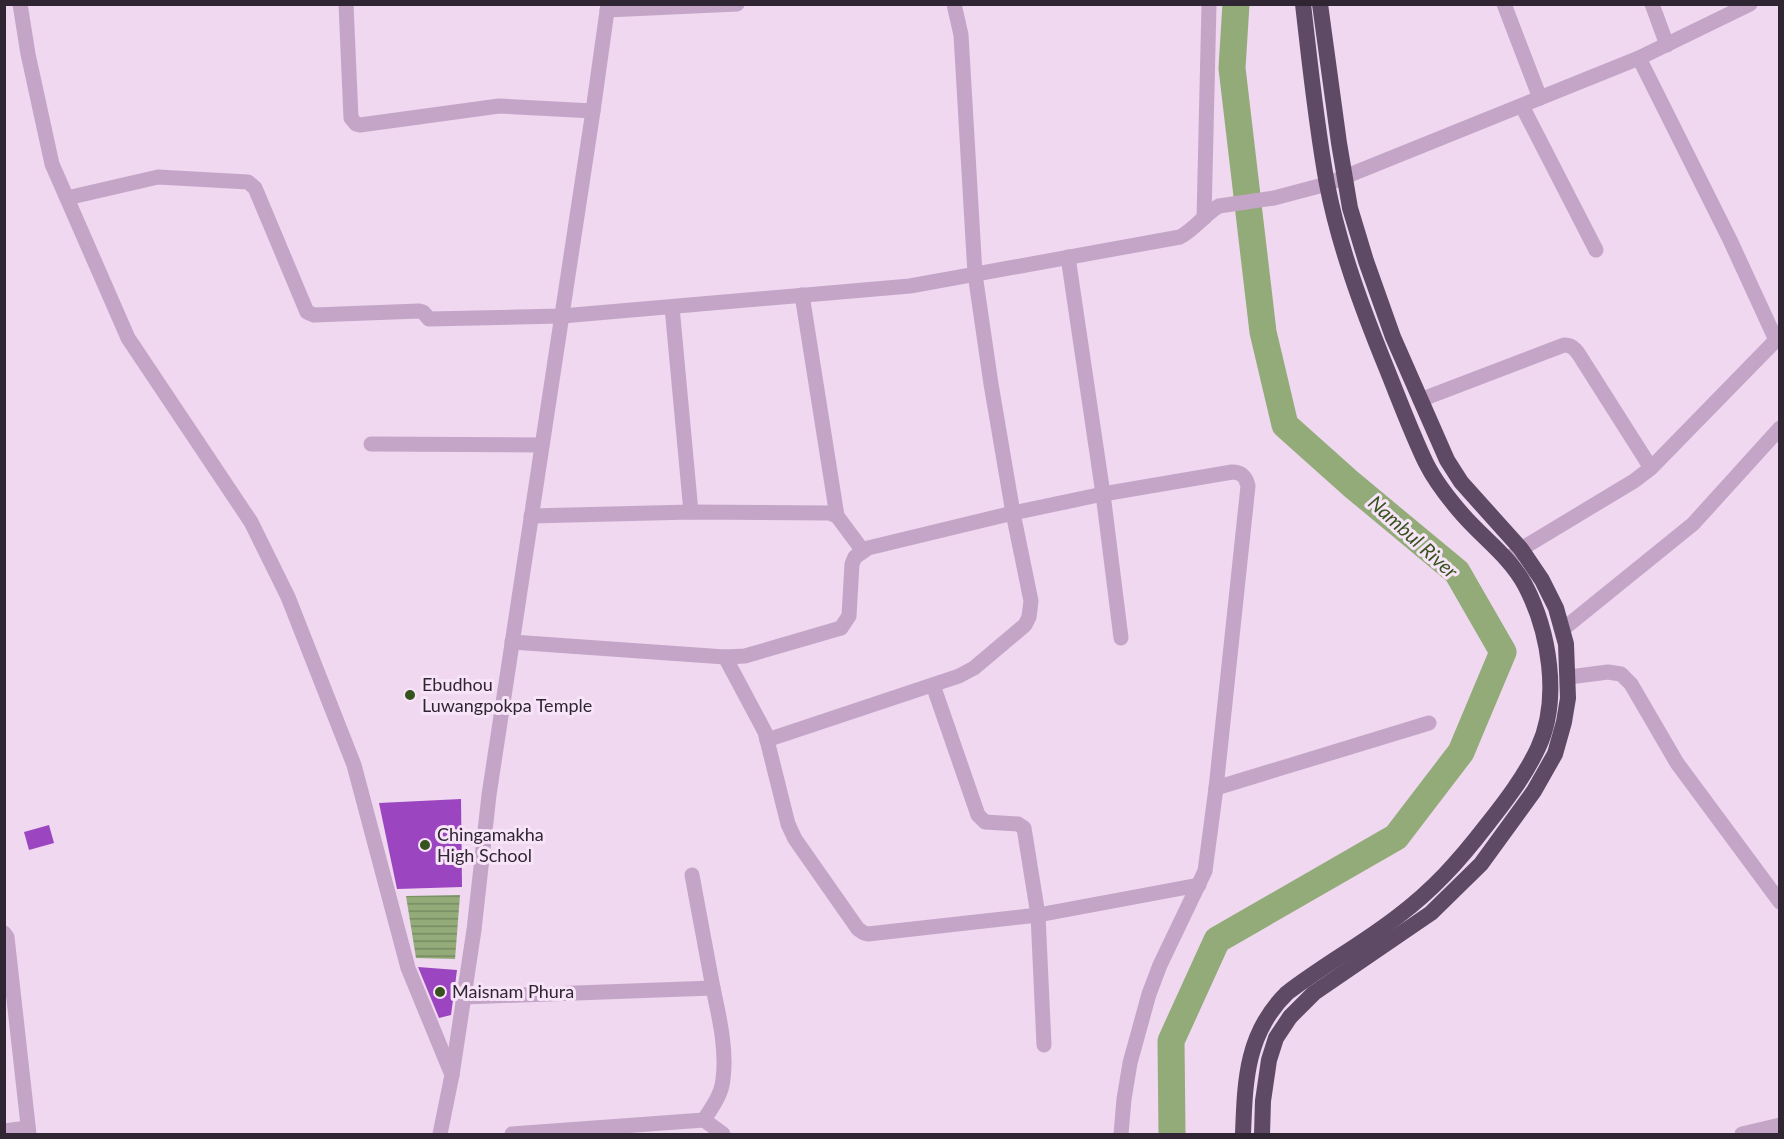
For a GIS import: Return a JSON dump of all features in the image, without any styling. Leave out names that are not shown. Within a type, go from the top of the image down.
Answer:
[{"type":"highway","points":[[1243,1134],[1245,1086],[1254,1043],[1263,1021],[1276,1003],[1303,980],[1397,918],[1455,865],[1520,779],[1539,747],[1547,721],[1550,685],[1543,627],[1523,582],[1507,560],[1439,487],[1405,417],[1362,305],[1327,184],[1317,125],[1303,4]]},
{"type":"highway","points":[[1263,1134],[1263,1101],[1269,1060],[1276,1038],[1290,1017],[1314,993],[1431,913],[1481,864],[1534,791],[1555,754],[1568,698],[1569,676],[1566,644],[1556,608],[1542,580],[1521,549],[1461,482],[1447,460],[1393,337],[1350,208],[1324,44],[1320,4]]},
{"type":"street","points":[[20,4],[28,54],[52,164],[128,338],[251,522],[288,597],[354,765],[408,968],[452,1075]]},
{"type":"street","points":[[346,4],[351,118],[356,124],[499,106],[594,111]]},
{"type":"street","points":[[440,1134],[452,1075],[474,930],[489,795],[608,7],[737,4]]},
{"type":"street","points":[[767,740],[959,676],[974,668],[1024,625],[1029,616],[1031,601],[1013,513],[975,274],[961,35],[954,4]]},
{"type":"street","points":[[1204,218],[1209,4]]},
{"type":"street","points":[[1504,4],[1540,98]]},
{"type":"street","points":[[1652,4],[1666,45]]},
{"type":"street","points":[[67,198],[158,177],[248,182],[255,188],[307,312],[311,315],[419,311],[429,319],[562,316],[910,286],[1180,237],[1220,206],[1274,198],[1327,184],[1639,58],[1750,4]]},
{"type":"street","points":[[1507,560],[1521,549],[1634,482],[1651,468],[1778,339],[1639,58]]},
{"type":"street","points":[[1522,106],[1596,250]]},
{"type":"street","points":[[1068,257],[1103,494],[1121,638]]},
{"type":"street","points":[[802,295],[837,516],[862,551]]},
{"type":"street","points":[[672,307],[691,512]]},
{"type":"street","points":[[1420,400],[1569,345],[1578,353],[1651,468]]},
{"type":"street","points":[[1562,630],[1693,524],[1779,428]]},
{"type":"street","points":[[371,444],[542,445]]},
{"type":"street","points":[[512,642],[725,657],[745,656],[841,628],[849,616],[852,564],[855,557],[868,548],[1103,494],[1232,472],[1238,472],[1244,476],[1248,486],[1205,871],[1149,993],[1130,1063],[1121,1134]]},
{"type":"street","points":[[531,516],[691,512],[826,513],[837,516]]},
{"type":"street","points":[[725,657],[761,723],[788,824],[795,839],[858,929],[864,933],[1038,915],[1199,885]]},
{"type":"street","points":[[1569,676],[1608,672],[1621,674],[1631,684],[1677,763],[1778,895]]},
{"type":"street","points":[[933,685],[978,815],[986,822],[1018,824],[1024,828],[1038,915],[1044,1045]]},
{"type":"street","points":[[1216,788],[1429,723]]},
{"type":"street","points":[[692,875],[721,1026],[724,1077],[720,1093],[704,1120]]},
{"type":"street","points":[[4,933],[7,937],[29,1131],[4,1131]]},
{"type":"street","points":[[464,997],[713,988]]},
{"type":"street","points":[[512,1134],[704,1120],[723,1134]]},
{"type":"street","points":[[1742,1134],[1779,1125]]},
{"type":"shaded area","points":[[460,895],[455,959],[416,958],[406,896]]},
{"type":"building","name":"Chingamakha High School","points":[[461,799],[462,887],[397,889],[379,803]]},
{"type":"building","points":[[49,825],[54,843],[29,850],[24,832]]},
{"type":"building","name":"Maisnam Phura","points":[[418,967],[457,970],[451,1015],[439,1018]]},
{"type":"waterway","name":"Nambul River","points":[[1172,1134],[1171,1041],[1217,940],[1396,837],[1461,752],[1503,652],[1457,572],[1351,484],[1285,425],[1263,332],[1232,68],[1236,4]]},
{"type":"place","name":"Ebudhou Luwangpokpa Temple","points":[[410,695]]},
{"type":"place","name":"Chingamakha High School","points":[[425,845]]},
{"type":"place","name":"Maisnam Phura","points":[[440,992]]}]
